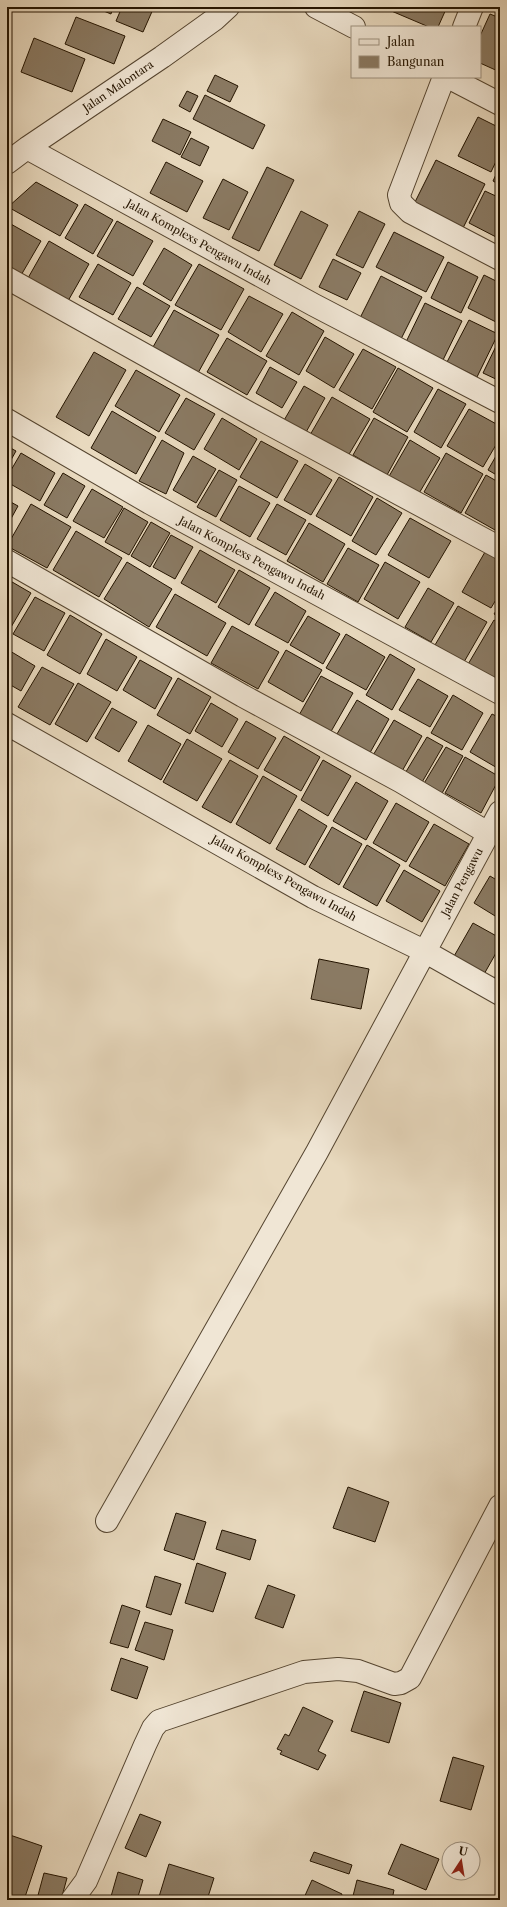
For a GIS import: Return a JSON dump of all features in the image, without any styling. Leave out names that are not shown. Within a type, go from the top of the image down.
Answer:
[{"type":"street","name":"Jalan Malontara","points":[[7,163],[162,57],[215,19],[228,7]]},
{"type":"street","points":[[316,7],[352,26]]},
{"type":"street","points":[[464,26],[472,7]]},
{"type":"street","points":[[444,78],[399,195],[400,203],[410,212],[500,259]]},
{"type":"street","points":[[450,78],[500,104]]},
{"type":"street","name":"Jalan Komplexs Pengawu Indah","points":[[27,148],[314,305],[500,402]]},
{"type":"street","points":[[7,278],[242,410],[500,548]]},
{"type":"street","name":"Jalan Komplexs Pengawu Indah","points":[[7,420],[150,503],[500,693]]},
{"type":"street","points":[[7,561],[243,696],[400,781],[488,833]]},
{"type":"street","name":"Jalan Komplexs Pengawu Indah","points":[[7,724],[313,897],[424,951],[500,994]]},
{"type":"street","name":"Jalan Pengawu","points":[[107,1521],[317,1152],[500,812]]},
{"type":"street","points":[[72,1900],[86,1881],[145,1745],[153,1728],[159,1721],[304,1672],[338,1669],[358,1671],[394,1684],[401,1683],[410,1678],[500,1506]]},
{"type":"building","points":[[23,7],[35,7],[33,11]]},
{"type":"building","points":[[94,7],[113,7],[111,14]]},
{"type":"building","points":[[122,7],[154,7],[143,32],[116,21]]},
{"type":"building","points":[[382,7],[447,7],[438,26],[427,26]]},
{"type":"building","points":[[490,14],[500,18],[500,72],[481,63],[481,34]]},
{"type":"building","points":[[76,17],[125,36],[114,64],[65,44]]},
{"type":"building","points":[[34,38],[85,59],[72,92],[21,72]]},
{"type":"building","points":[[215,75],[238,86],[230,102],[207,91]]},
{"type":"building","points":[[187,91],[198,96],[190,112],[179,106]]},
{"type":"building","points":[[205,95],[265,125],[253,149],[193,119]]},
{"type":"building","points":[[478,117],[500,128],[500,153],[491,172],[458,156]]},
{"type":"building","points":[[163,119],[191,132],[180,155],[152,141]]},
{"type":"building","points":[[191,138],[209,147],[200,166],[181,157]]},
{"type":"building","points":[[436,160],[485,184],[461,232],[412,208]]},
{"type":"building","points":[[166,162],[203,181],[187,212],[150,193]]},
{"type":"building","points":[[500,166],[500,185],[493,181]]},
{"type":"building","points":[[267,167],[294,180],[259,251],[232,238]]},
{"type":"building","points":[[223,179],[248,192],[229,230],[203,218]]},
{"type":"building","points":[[36,182],[78,205],[60,236],[8,207]]},
{"type":"building","points":[[485,191],[500,198],[500,233],[498,238],[469,223]]},
{"type":"building","points":[[85,204],[113,220],[93,254],[65,238]]},
{"type":"building","points":[[301,211],[328,225],[301,279],[274,265]]},
{"type":"building","points":[[359,211],[385,224],[363,268],[336,255]]},
{"type":"building","points":[[117,221],[153,241],[133,276],[97,256]]},
{"type":"building","points":[[9,223],[41,241],[20,277],[7,270],[7,227]]},
{"type":"building","points":[[394,232],[444,257],[426,292],[376,267]]},
{"type":"building","points":[[49,241],[89,264],[68,301],[28,278]]},
{"type":"building","points":[[164,248],[192,265],[171,301],[143,284]]},
{"type":"building","points":[[333,259],[361,273],[347,300],[319,287]]},
{"type":"building","points":[[448,262],[478,277],[461,313],[431,298]]},
{"type":"building","points":[[98,264],[131,283],[113,315],[79,297]]},
{"type":"building","points":[[199,264],[244,289],[221,330],[175,305]]},
{"type":"building","points":[[484,275],[500,283],[500,324],[468,308]]},
{"type":"building","points":[[381,276],[422,297],[400,341],[359,320]]},
{"type":"building","points":[[137,287],[170,306],[151,337],[118,319]]},
{"type":"building","points":[[249,296],[283,314],[261,352],[228,332]]},
{"type":"building","points":[[425,303],[462,321],[443,360],[406,342]]},
{"type":"building","points":[[174,310],[219,335],[198,373],[153,347]]},
{"type":"building","points":[[292,312],[324,331],[299,375],[266,356]]},
{"type":"building","points":[[469,320],[498,334],[477,377],[447,362]]},
{"type":"building","points":[[325,337],[354,354],[334,388],[306,371]]},
{"type":"building","points":[[227,338],[267,361],[247,395],[207,372]]},
{"type":"building","points":[[499,340],[500,341],[500,381],[483,373]]},
{"type":"building","points":[[363,349],[396,367],[372,409],[339,390]]},
{"type":"building","points":[[94,352],[126,370],[89,436],[56,417]]},
{"type":"building","points":[[270,367],[297,382],[282,408],[256,393]]},
{"type":"building","points":[[398,368],[433,388],[407,432],[373,412]]},
{"type":"building","points":[[136,370],[180,395],[159,432],[115,406]]},
{"type":"building","points":[[304,386],[325,398],[305,434],[283,422]]},
{"type":"building","points":[[438,389],[466,404],[441,448],[414,432]]},
{"type":"building","points":[[332,397],[370,419],[348,456],[310,435]]},
{"type":"building","points":[[186,398],[215,414],[194,450],[165,433]]},
{"type":"building","points":[[469,409],[500,426],[500,438],[483,467],[447,446]]},
{"type":"building","points":[[112,411],[156,437],[136,474],[91,448]]},
{"type":"building","points":[[222,418],[257,439],[239,470],[204,449]]},
{"type":"building","points":[[374,418],[408,437],[387,475],[353,455]]},
{"type":"building","points":[[162,440],[184,453],[166,494],[139,481]]},
{"type":"building","points":[[410,440],[440,458],[418,495],[388,478]]},
{"type":"building","points":[[261,441],[298,461],[277,498],[240,477]]},
{"type":"building","points":[[7,446],[16,451],[7,467]]},
{"type":"building","points":[[500,449],[500,477],[488,470]]},
{"type":"building","points":[[21,453],[55,473],[40,501],[7,482],[7,477]]},
{"type":"building","points":[[446,453],[483,474],[461,513],[424,492]]},
{"type":"building","points":[[193,456],[216,469],[196,503],[173,490]]},
{"type":"building","points":[[305,464],[332,480],[311,515],[284,500]]},
{"type":"building","points":[[219,470],[237,480],[216,517],[197,507]]},
{"type":"building","points":[[63,473],[85,486],[67,518],[44,505]]},
{"type":"building","points":[[486,475],[500,483],[500,522],[495,530],[465,513]]},
{"type":"building","points":[[339,477],[373,497],[351,536],[316,516]]},
{"type":"building","points":[[239,486],[270,503],[250,537],[220,520]]},
{"type":"building","points":[[92,489],[123,507],[104,538],[73,521]]},
{"type":"building","points":[[377,498],[402,513],[376,555],[352,541]]},
{"type":"building","points":[[7,500],[18,506],[7,526]]},
{"type":"building","points":[[31,504],[71,527],[47,568],[7,546]]},
{"type":"building","points":[[277,504],[306,520],[286,555],[257,539]]},
{"type":"building","points":[[124,508],[148,522],[129,555],[105,542]]},
{"type":"building","points":[[410,518],[451,541],[429,578],[388,555]]},
{"type":"building","points":[[151,522],[170,533],[150,567],[131,556]]},
{"type":"building","points":[[309,523],[345,544],[323,582],[287,561]]},
{"type":"building","points":[[76,531],[122,558],[99,597],[53,570]]},
{"type":"building","points":[[171,535],[193,547],[175,579],[153,567]]},
{"type":"building","points":[[348,548],[379,565],[358,602],[327,584]]},
{"type":"building","points":[[200,550],[235,570],[216,603],[181,583]]},
{"type":"building","points":[[485,552],[500,560],[500,593],[491,608],[462,592]]},
{"type":"building","points":[[127,562],[172,589],[149,627],[104,599]]},
{"type":"building","points":[[385,562],[420,582],[398,619],[364,599]]},
{"type":"building","points":[[239,570],[270,588],[249,625],[218,607]]},
{"type":"building","points":[[7,579],[31,593],[7,634]]},
{"type":"building","points":[[428,588],[454,603],[431,642],[405,627]]},
{"type":"building","points":[[275,592],[306,611],[288,643],[255,625]]},
{"type":"building","points":[[175,594],[226,623],[207,656],[156,627]]},
{"type":"building","points":[[35,597],[65,613],[44,651],[13,634]]},
{"type":"building","points":[[500,605],[500,618],[494,614]]},
{"type":"building","points":[[458,606],[487,622],[464,662],[435,645]]},
{"type":"building","points":[[70,615],[102,634],[80,674],[47,655]]},
{"type":"building","points":[[308,616],[340,634],[323,664],[290,645]]},
{"type":"building","points":[[494,620],[500,623],[500,683],[467,666]]},
{"type":"building","points":[[232,626],[279,652],[258,689],[211,663]]},
{"type":"building","points":[[346,634],[385,657],[366,690],[326,668]]},
{"type":"building","points":[[106,639],[137,657],[117,691],[87,674]]},
{"type":"building","points":[[286,650],[322,670],[303,702],[268,682]]},
{"type":"building","points":[[10,651],[35,666],[21,691],[7,683],[7,656]]},
{"type":"building","points":[[390,654],[415,669],[392,710],[366,695]]},
{"type":"building","points":[[140,660],[172,678],[155,709],[123,690]]},
{"type":"building","points":[[42,667],[74,684],[50,725],[18,707]]},
{"type":"building","points":[[321,676],[353,693],[329,735],[298,717]]},
{"type":"building","points":[[178,678],[211,697],[190,734],[157,715]]},
{"type":"building","points":[[418,679],[448,696],[430,727],[399,710]]},
{"type":"building","points":[[78,683],[111,702],[87,742],[55,724]]},
{"type":"building","points":[[453,695],[483,713],[462,750],[431,733]]},
{"type":"building","points":[[357,700],[389,719],[367,758],[334,739]]},
{"type":"building","points":[[211,703],[238,719],[222,747],[195,731]]},
{"type":"building","points":[[112,708],[137,722],[119,752],[95,738]]},
{"type":"building","points":[[492,714],[500,718],[499,769],[470,752]]},
{"type":"building","points":[[394,720],[422,736],[401,773],[372,757]]},
{"type":"building","points":[[246,721],[276,738],[258,769],[228,752]]},
{"type":"building","points":[[148,725],[181,744],[161,780],[128,761]]},
{"type":"building","points":[[284,736],[320,757],[301,791],[264,770]]},
{"type":"building","points":[[427,737],[443,746],[421,784],[404,775]]},
{"type":"building","points":[[187,739],[222,759],[197,801],[163,782]]},
{"type":"building","points":[[446,747],[463,756],[441,795],[423,785]]},
{"type":"building","points":[[465,757],[500,777],[481,813],[445,793]]},
{"type":"building","points":[[230,760],[258,776],[231,823],[202,807]]},
{"type":"building","points":[[323,760],[351,776],[328,816],[301,800]]},
{"type":"building","points":[[263,776],[297,796],[270,844],[236,824]]},
{"type":"building","points":[[356,782],[388,801],[366,840],[333,821]]},
{"type":"building","points":[[396,803],[429,822],[406,862],[373,843]]},
{"type":"building","points":[[299,809],[327,826],[305,865],[276,849]]},
{"type":"building","points":[[434,824],[469,844],[445,886],[409,866]]},
{"type":"building","points":[[332,827],[362,844],[339,885],[309,867]]},
{"type":"building","points":[[367,845],[400,865],[377,906],[343,887]]},
{"type":"building","points":[[404,870],[440,891],[422,922],[386,901]]},
{"type":"building","points":[[490,876],[500,882],[500,919],[474,903]]},
{"type":"building","points":[[473,923],[500,938],[500,946],[483,976],[453,958]]},
{"type":"building","points":[[319,959],[369,969],[361,1009],[311,999]]},
{"type":"building","points":[[500,968],[500,982],[494,979]]},
{"type":"building","points":[[348,1487],[389,1502],[375,1542],[333,1528]]},
{"type":"building","points":[[176,1513],[206,1522],[194,1560],[164,1550]]},
{"type":"building","points":[[222,1530],[256,1540],[250,1560],[216,1549]]},
{"type":"building","points":[[197,1563],[226,1573],[213,1612],[185,1603]]},
{"type":"building","points":[[155,1576],[181,1584],[171,1615],[146,1607]]},
{"type":"building","points":[[268,1585],[295,1595],[283,1628],[255,1618]]},
{"type":"building","points":[[122,1605],[140,1611],[128,1648],[110,1643]]},
{"type":"building","points":[[145,1622],[173,1630],[164,1660],[135,1650]]},
{"type":"building","points":[[121,1658],[148,1667],[137,1699],[111,1690]]},
{"type":"building","points":[[364,1691],[401,1703],[389,1743],[351,1731]]},
{"type":"building","points":[[303,1707],[333,1721],[318,1751],[326,1755],[318,1770],[280,1754],[282,1751],[277,1749],[285,1734],[289,1736]]},
{"type":"building","points":[[453,1757],[484,1766],[471,1810],[440,1801]]},
{"type":"building","points":[[140,1814],[161,1822],[146,1857],[125,1848]]},
{"type":"building","points":[[7,1834],[42,1846],[24,1900],[7,1900]]},
{"type":"building","points":[[401,1844],[439,1859],[426,1890],[388,1874]]},
{"type":"building","points":[[314,1852],[352,1865],[349,1874],[310,1861]]},
{"type":"building","points":[[169,1864],[214,1878],[207,1900],[158,1900]]},
{"type":"building","points":[[118,1872],[143,1880],[137,1900],[110,1900]]},
{"type":"building","points":[[44,1873],[67,1878],[61,1900],[37,1899]]},
{"type":"building","points":[[312,1880],[342,1894],[340,1900],[303,1900]]},
{"type":"building","points":[[357,1880],[394,1890],[392,1900],[352,1900]]}]
